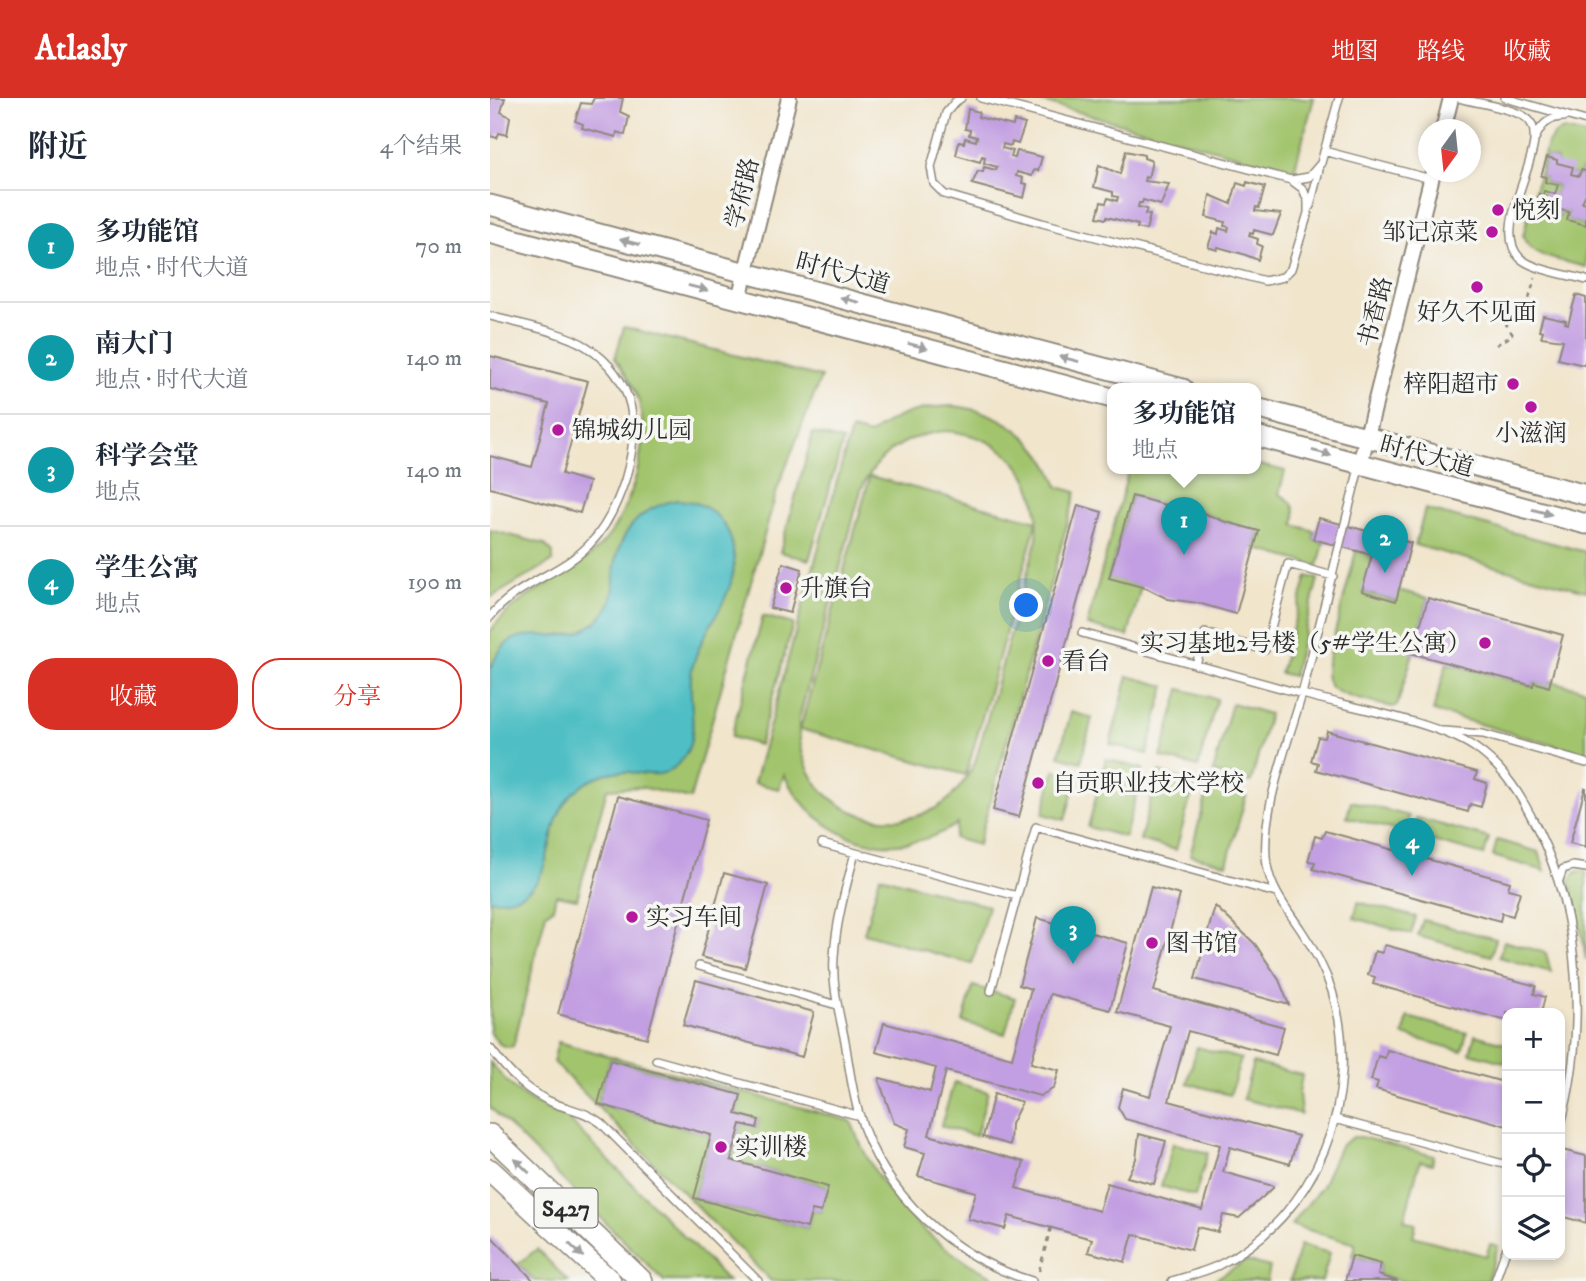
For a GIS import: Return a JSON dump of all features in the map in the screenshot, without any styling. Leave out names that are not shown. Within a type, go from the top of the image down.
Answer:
[{"type":"main road","name":"时代大道","points":[[490,205],[1160,383]]},
{"type":"main road","points":[[490,233],[1107,397]]},
{"type":"main road","name":"时代大道","points":[[1261,409],[1586,495]]},
{"type":"main road","name":"时代大道","points":[[1261,437],[1586,524]]},
{"type":"main road","name":"S427","points":[[490,1135],[642,1281]]},
{"type":"main road","name":"S427","points":[[490,1170],[610,1281]]},
{"type":"street","name":"学府路","points":[[740,299],[789,98]]},
{"type":"street","points":[[1446,119],[1451,98]]},
{"type":"street","name":"书香路","points":[[1360,464],[1430,182]]},
{"type":"lane","points":[[950,98],[931,167],[931,177],[938,190],[951,198],[1265,281],[1278,280],[1291,269],[1339,98]]},
{"type":"lane","points":[[946,112],[961,98]]},
{"type":"lane","points":[[981,98],[1291,180],[1303,189],[1308,201],[1308,213]]},
{"type":"lane","points":[[1001,98],[1016,107]]},
{"type":"lane","points":[[1333,98],[1335,113]]},
{"type":"lane","points":[[1458,98],[1524,117],[1533,126],[1534,141]]},
{"type":"lane","points":[[1505,98],[1586,121]]},
{"type":"lane","points":[[1569,116],[1550,120],[1539,130],[1510,234],[1513,247],[1520,258],[1538,267],[1586,280]]},
{"type":"lane","points":[[1324,150],[1418,172]]},
{"type":"lane","points":[[1291,180],[1310,177],[1321,163]]},
{"type":"lane","points":[[490,316],[585,345],[616,374],[627,394],[634,419],[629,464],[614,511],[602,531],[572,560],[516,592],[494,609],[490,617]]},
{"type":"lane","points":[[1172,1281],[1216,1266],[1266,1233],[1281,1219],[1309,1182],[1328,1144],[1335,1119],[1344,1068],[1332,992],[1315,953],[1276,893],[1267,869],[1265,849],[1266,824],[1333,576],[1360,464]]},
{"type":"lane","points":[[1196,665],[1205,633],[1265,650],[1288,564],[1333,576]]},
{"type":"lane","points":[[1082,633],[1436,731],[1476,748],[1495,763],[1519,793],[1534,821],[1569,913],[1577,956],[1579,1021],[1576,1064],[1565,1114]]},
{"type":"lane","points":[[1436,731],[1483,734],[1586,763]]},
{"type":"lane","points":[[991,991],[1036,827],[1276,893]]},
{"type":"lane","points":[[822,844],[1017,896]]},
{"type":"lane","points":[[855,853],[836,932],[834,987],[860,1116],[885,1171],[919,1216],[942,1235],[989,1265],[1034,1281]]},
{"type":"lane","points":[[1559,881],[1563,869],[1573,866],[1586,868]]},
{"type":"lane","points":[[699,966],[837,1004]]},
{"type":"lane","points":[[490,1048],[508,1073],[533,1092],[554,1103],[589,1114],[601,1123],[758,1281]]},
{"type":"lane","points":[[656,1060],[860,1116]]},
{"type":"lane","points":[[1335,1119],[1502,1164]]},
{"type":"lane","points":[[1495,1281],[1502,1260]]},
{"type":"path","points":[[1496,345],[1513,335],[1506,324],[1525,314],[1538,267]]},
{"type":"path","points":[[1034,1281],[1051,1227]]},
{"type":"green space","points":[[1027,98],[1314,98],[1294,171]]},
{"type":"green space","points":[[1564,130],[1586,135],[1586,171],[1581,170],[1579,176],[1571,174],[1557,163],[1557,160],[1547,157],[1542,176],[1546,177],[1545,182],[1558,186],[1555,194],[1539,195],[1534,210],[1559,218],[1561,210],[1569,212],[1568,220],[1586,225],[1586,267],[1541,254],[1527,244],[1523,236],[1547,144],[1556,133]]},
{"type":"green space","points":[[624,327],[821,377],[777,490],[690,799],[641,787],[607,789],[577,899],[556,895],[553,908],[546,913],[515,1040],[513,1046],[505,1047],[499,1044],[490,1032],[490,632],[500,619],[524,599],[592,554],[605,541],[626,506],[639,465],[642,424],[636,393],[615,358]]},
{"type":"green space","points":[[941,407],[970,409],[1003,421],[1017,430],[1042,455],[1058,487],[1076,492],[978,845],[954,838],[957,824],[933,836],[908,843],[883,844],[859,840],[837,831],[816,817],[784,775],[779,789],[754,783],[851,430],[870,435],[898,417]],"holes":[[[947,431],[968,435],[1003,451],[1027,478],[1037,516],[1037,538],[975,763],[970,772],[950,798],[919,815],[902,819],[867,816],[850,811],[835,802],[816,782],[804,757],[799,719],[861,490],[868,477],[885,456],[906,441]]]},
{"type":"green space","points":[[813,433],[843,441],[809,560],[780,552]]},
{"type":"green space","points":[[1261,465],[1285,471],[1279,494],[1293,506],[1294,525],[1315,531],[1313,539],[1324,543],[1318,566],[1254,548],[1259,532],[1199,511],[1132,496],[1109,577],[1141,586],[1128,636],[1087,625],[1128,474],[1261,474]]},
{"type":"green space","points":[[870,476],[1037,521],[966,775],[800,729]]},
{"type":"green space","points":[[1425,509],[1586,552],[1586,591],[1415,545]]},
{"type":"green space","points":[[490,530],[544,544],[553,553],[553,561],[490,598]]},
{"type":"green space","points":[[1356,551],[1372,555],[1363,592],[1395,601],[1398,590],[1428,598],[1419,630],[1414,628],[1408,651],[1413,653],[1397,706],[1345,695],[1332,688],[1327,681],[1326,667]]},
{"type":"green space","points":[[1307,576],[1318,579],[1293,676],[1280,673]]},
{"type":"green space","points":[[763,616],[793,624],[759,745],[731,737]]},
{"type":"green space","points":[[1447,663],[1533,686],[1534,682],[1548,686],[1550,681],[1586,690],[1586,754],[1433,711]]},
{"type":"green space","points":[[1128,676],[1165,686],[1147,754],[1110,744]]},
{"type":"green space","points":[[1180,689],[1217,699],[1198,767],[1161,757]]},
{"type":"green space","points":[[1232,703],[1269,714],[1251,782],[1213,772]]},
{"type":"green space","points":[[1071,712],[1092,718],[1081,762],[1059,756]]},
{"type":"green space","points":[[1106,759],[1143,769],[1125,837],[1088,827]]},
{"type":"green space","points":[[1055,770],[1077,776],[1065,820],[1043,814]]},
{"type":"green space","points":[[1158,772],[1195,782],[1176,850],[1140,840]]},
{"type":"green space","points":[[1209,786],[1246,796],[1227,864],[1190,855]]},
{"type":"green space","points":[[1351,801],[1409,816],[1405,833],[1347,817]]},
{"type":"green space","points":[[1417,818],[1489,838],[1484,855],[1411,835]]},
{"type":"green space","points":[[1497,840],[1539,852],[1545,871],[1493,856]]},
{"type":"green space","points":[[1576,872],[1586,872],[1586,960],[1569,881]]},
{"type":"green space","points":[[880,876],[988,906],[972,964],[864,933]]},
{"type":"green space","points":[[1358,902],[1416,917],[1411,934],[1354,918]]},
{"type":"green space","points":[[1423,920],[1496,939],[1491,956],[1418,936]]},
{"type":"green space","points":[[1504,941],[1546,953],[1551,972],[1499,957]]},
{"type":"green space","points":[[973,986],[1015,998],[1005,1034],[963,1022]]},
{"type":"green space","points":[[1408,1017],[1467,1033],[1462,1051],[1403,1035]]},
{"type":"green space","points":[[1475,1035],[1502,1043],[1502,1062],[1470,1053]]},
{"type":"green space","points":[[558,1042],[851,1121],[875,1170],[907,1212],[946,1248],[992,1276],[991,1281],[771,1281],[553,1062]],"holes":[[[610,1060],[741,1095],[736,1114],[759,1120],[757,1128],[741,1124],[731,1160],[827,1187],[821,1212],[812,1210],[807,1228],[694,1198],[711,1135],[598,1104]]]},
{"type":"green space","points":[[1197,1047],[1241,1059],[1230,1095],[1187,1083]]},
{"type":"green space","points":[[490,1062],[523,1096],[541,1107],[565,1116],[728,1281],[664,1281],[490,1107]]},
{"type":"green space","points":[[1253,1063],[1302,1075],[1299,1093],[1301,1114],[1243,1099]]},
{"type":"green space","points":[[954,1082],[988,1092],[976,1136],[941,1126]]},
{"type":"green space","points":[[1353,1137],[1434,1156],[1432,1164],[1420,1161],[1404,1220],[1416,1224],[1413,1236],[1486,1256],[1490,1244],[1498,1246],[1487,1281],[1401,1281],[1378,1275],[1381,1264],[1352,1256],[1355,1244],[1291,1225],[1322,1186],[1340,1146]]},
{"type":"green space","points":[[1173,1143],[1208,1153],[1195,1196],[1161,1186]]},
{"type":"green space","points":[[1300,1245],[1330,1253],[1322,1281],[1290,1281]]},
{"type":"green space","points":[[537,1249],[568,1281],[534,1281],[518,1264]]},
{"type":"green space","points":[[1246,1261],[1270,1267],[1267,1281],[1212,1281]]},
{"type":"water","points":[[677,500],[698,504],[715,514],[729,533],[734,557],[733,573],[724,601],[702,641],[692,670],[693,726],[689,748],[668,772],[614,772],[581,786],[561,809],[539,877],[529,889],[514,898],[490,900],[490,671],[499,651],[511,641],[524,636],[568,635],[584,630],[599,619],[612,600],[615,565],[628,530],[653,508]]},
{"type":"building","points":[[490,98],[505,98],[501,112],[510,117],[507,135],[499,133],[497,138],[490,136]]},
{"type":"building","points":[[594,98],[623,98],[620,112],[629,116],[625,135],[617,132],[616,137],[582,128],[583,124],[575,121],[581,103],[591,104]]},
{"type":"building","points":[[968,109],[979,112],[978,117],[1013,126],[1014,121],[1025,124],[1018,144],[1003,144],[1002,148],[1013,151],[1011,157],[1015,158],[1017,151],[1042,157],[1038,171],[1034,170],[1032,176],[1017,172],[1016,176],[1023,178],[1022,183],[1027,184],[1024,198],[972,184],[978,171],[983,172],[984,167],[996,170],[997,167],[984,163],[985,157],[982,156],[980,162],[956,155],[959,142],[964,143],[965,138],[976,141],[977,137],[969,135],[970,130],[965,129]]},
{"type":"building","points":[[1126,151],[1144,155],[1144,158],[1152,161],[1148,178],[1145,177],[1144,181],[1169,184],[1161,205],[1143,200],[1139,203],[1138,207],[1147,209],[1145,214],[1150,215],[1146,230],[1137,228],[1138,225],[1097,217],[1101,202],[1106,203],[1108,198],[1117,201],[1118,197],[1113,196],[1113,192],[1094,187],[1099,165],[1120,174]]},
{"type":"building","points":[[1547,157],[1573,167],[1571,174],[1579,176],[1581,170],[1586,171],[1586,194],[1582,202],[1586,203],[1586,225],[1567,220],[1569,212],[1561,210],[1559,218],[1534,211],[1539,194],[1543,196],[1544,191],[1555,194],[1558,185],[1545,182],[1546,177],[1541,176]]},
{"type":"building","points":[[1247,182],[1265,187],[1259,208],[1256,207],[1255,211],[1281,214],[1273,235],[1254,230],[1253,234],[1250,233],[1249,236],[1258,239],[1257,244],[1262,246],[1258,260],[1218,247],[1217,250],[1208,247],[1213,232],[1218,234],[1219,228],[1228,231],[1229,227],[1224,226],[1225,222],[1206,217],[1210,195],[1231,204],[1237,183],[1246,186]]},
{"type":"building","points":[[1576,295],[1586,298],[1584,365],[1558,359],[1563,340],[1541,337],[1543,331],[1539,330],[1543,315],[1566,320],[1565,323],[1568,324]]},
{"type":"building","name":"锦城幼儿园","points":[[490,356],[588,381],[562,474],[589,482],[580,513],[490,488],[490,456],[532,467],[549,404],[490,389]]},
{"type":"building","points":[[1132,496],[1199,511],[1259,531],[1236,614],[1198,603],[1168,599],[1146,588],[1109,578]]},
{"type":"building","name":"看台","points":[[1078,505],[1102,512],[1019,817],[993,810]]},
{"type":"building","points":[[1319,518],[1411,543],[1396,601],[1362,591],[1372,555],[1313,539]]},
{"type":"building","name":"升旗台","points":[[783,563],[802,569],[790,613],[770,608]]},
{"type":"building","name":"实习基地2号楼（5#学生公寓）","points":[[1428,598],[1563,635],[1549,687],[1534,682],[1533,686],[1407,652],[1414,628],[1419,630]]},
{"type":"building","points":[[1327,731],[1477,772],[1475,779],[1487,783],[1481,807],[1470,804],[1468,812],[1316,770],[1318,763],[1311,761],[1318,737],[1325,738]]},
{"type":"building","points":[[1586,788],[1586,847],[1570,843]]},
{"type":"building","name":"实习车间","points":[[618,796],[706,820],[647,1038],[558,1014]]},
{"type":"building","points":[[1325,831],[1510,882],[1508,889],[1520,892],[1513,916],[1502,913],[1500,921],[1313,869],[1315,862],[1308,861],[1315,836],[1322,838]]},
{"type":"building","name":"实习车间","points":[[724,873],[768,885],[745,968],[701,957]]},
{"type":"building","points":[[1151,887],[1180,895],[1154,991],[1284,1027],[1276,1055],[1188,1031],[1169,1101],[1298,1136],[1290,1164],[1230,1147],[1223,1172],[1273,1188],[1239,1218],[1223,1215],[1218,1232],[1197,1227],[1191,1250],[1133,1234],[1125,1262],[1088,1252],[1092,1239],[1009,1216],[1005,1229],[968,1219],[976,1192],[918,1176],[925,1153],[904,1147],[909,1129],[894,1123],[879,1080],[880,1078],[930,1092],[936,1068],[876,1052],[884,1023],[1012,1058],[1031,989],[1019,985],[1037,918],[1128,943],[1110,1010],[1050,994],[1031,1063],[1059,1070],[1054,1088],[1040,1096],[946,1071],[929,1135],[1024,1162],[1016,1188],[1099,1211],[1107,1183],[1202,1210],[1220,1145],[1125,1119],[1118,1107],[1123,1088],[1150,1096],[1170,1026],[1117,1012]]},
{"type":"building","points":[[1215,906],[1255,944],[1279,980],[1289,1005],[1195,979]]},
{"type":"building","points":[[1385,945],[1536,986],[1534,994],[1545,997],[1542,1008],[1502,1008],[1502,1020],[1373,984],[1375,977],[1368,975],[1375,951],[1382,953]]},
{"type":"building","name":"实习车间","points":[[696,980],[814,1012],[802,1057],[683,1025]]},
{"type":"building","points":[[1387,1050],[1502,1082],[1502,1125],[1376,1089],[1378,1082],[1371,1080],[1378,1056],[1385,1058]]},
{"type":"building","name":"实训楼","points":[[610,1060],[741,1095],[736,1114],[759,1120],[757,1128],[741,1124],[731,1160],[828,1187],[821,1212],[812,1210],[807,1228],[694,1198],[711,1135],[598,1104]]},
{"type":"building","points":[[994,1094],[1022,1102],[1011,1124],[1010,1145],[983,1137]]},
{"type":"building","points":[[1139,1134],[1166,1141],[1154,1184],[1127,1177],[1136,1159]]},
{"type":"building","points":[[1565,1151],[1586,1156],[1586,1223],[1565,1217]]},
{"type":"building","points":[[490,1235],[518,1264],[534,1281],[490,1281]]},
{"type":"building","points":[[1352,1256],[1381,1264],[1378,1275],[1398,1281],[1345,1281]]},
{"type":"place","name":"悦刻","points":[[1498,210]]},
{"type":"place","name":"邹记凉菜","points":[[1492,232]]},
{"type":"place","name":"好久不见面","points":[[1477,287]]},
{"type":"place","name":"梓阳超市","points":[[1513,384]]},
{"type":"place","name":"小滋润","points":[[1531,407]]},
{"type":"place","name":"锦城幼儿园","points":[[558,430]]},
{"type":"place","name":"多功能馆","points":[[1184,555]]},
{"type":"place","name":"南大门","points":[[1385,573]]},
{"type":"place","name":"升旗台","points":[[786,588]]},
{"type":"place","name":"实习基地2号楼（5#学生公寓）","points":[[1485,643]]},
{"type":"place","name":"看台","points":[[1048,661]]},
{"type":"place","name":"自贡职业技术学校","points":[[1038,783]]},
{"type":"place","name":"学生公寓","points":[[1412,876]]},
{"type":"place","name":"实习车间","points":[[632,917]]},
{"type":"place","name":"图书馆","points":[[1152,943]]},
{"type":"place","name":"科学会堂","points":[[1073,964]]},
{"type":"place","name":"实训楼","points":[[721,1147]]}]
